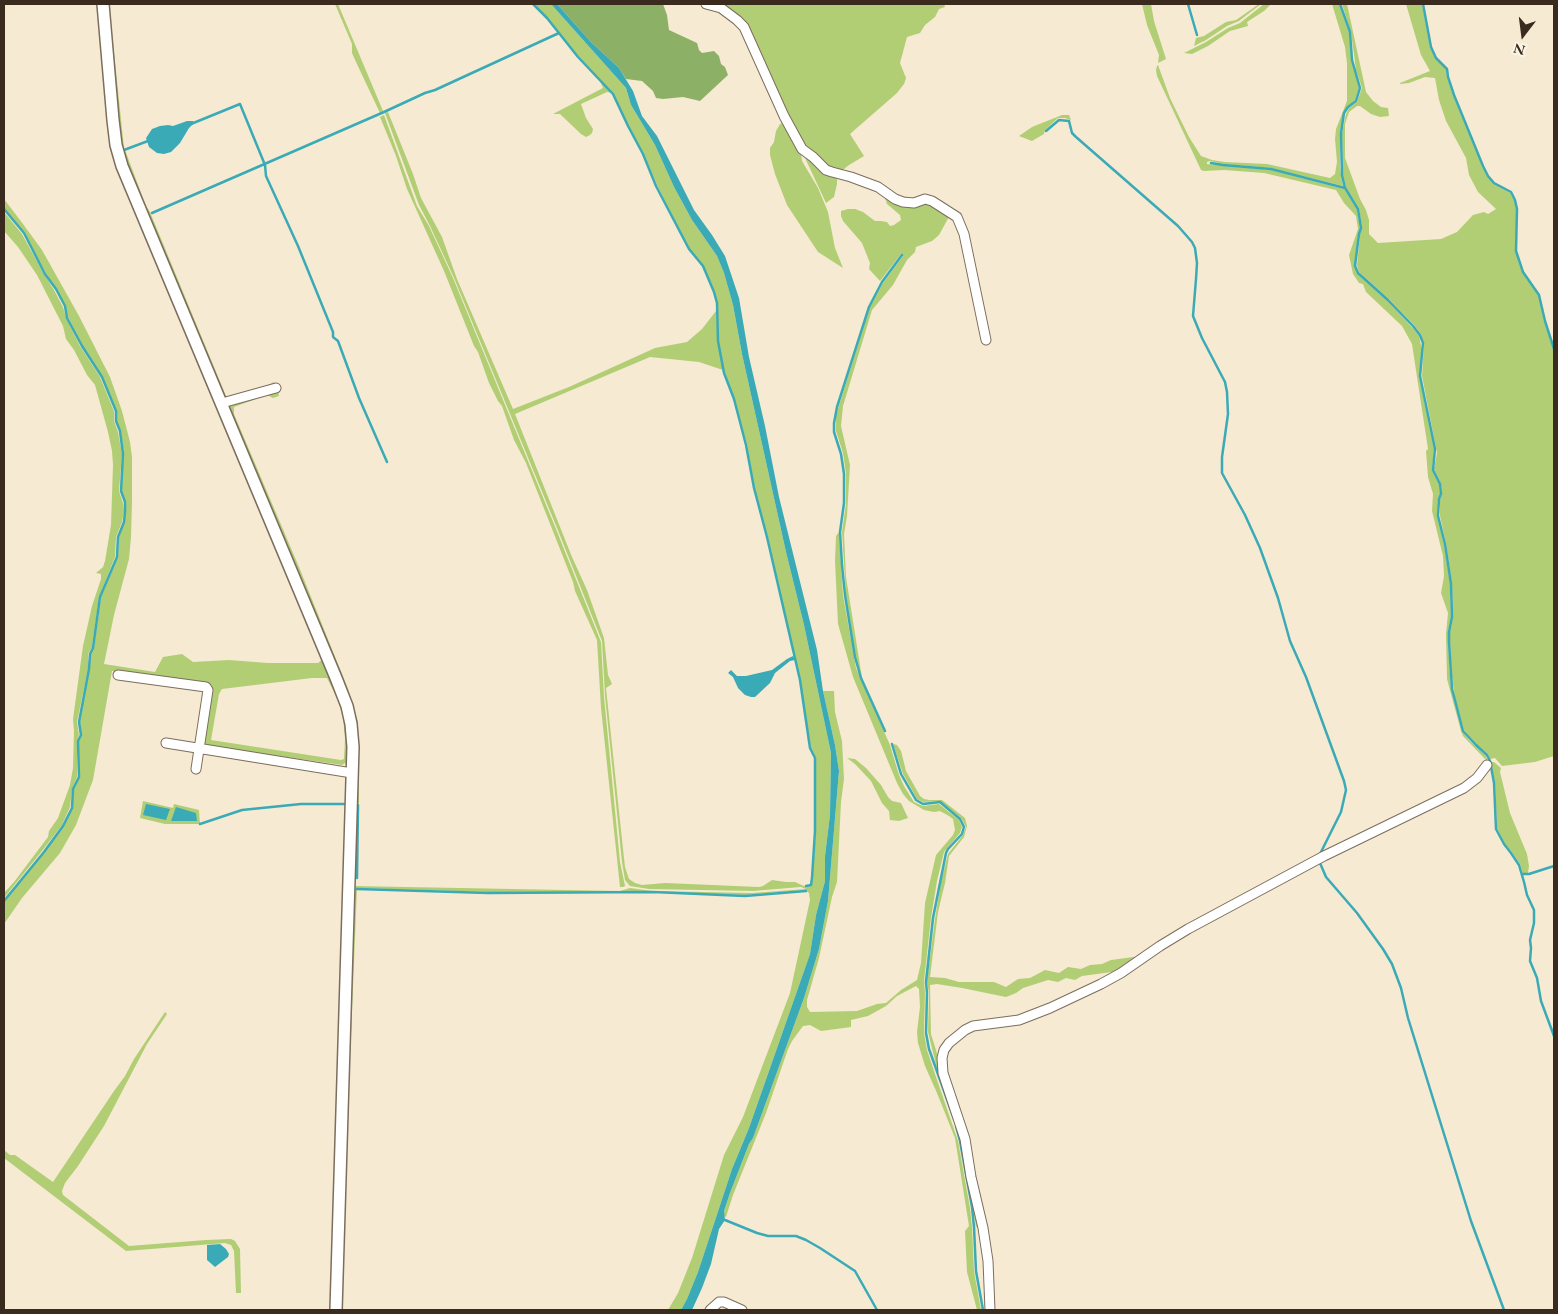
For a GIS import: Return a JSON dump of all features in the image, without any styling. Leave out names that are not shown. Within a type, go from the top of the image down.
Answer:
[{"type":"street","points":[[102,4],[113,120],[119,156],[347,706],[353,735],[336,1310]]},
{"type":"street","points":[[706,4],[721,8],[738,20],[744,27],[776,98],[802,149],[826,170],[878,187],[895,199],[903,202],[914,203],[925,199],[932,201],[957,217],[964,234],[986,340]]},
{"type":"street","points":[[222,404],[276,388]]},
{"type":"street","points":[[118,675],[206,687],[208,693],[196,769]]},
{"type":"street","points":[[166,743],[352,773]]},
{"type":"street","points":[[990,1310],[988,1262],[983,1228],[971,1177],[965,1139],[943,1073],[942,1058],[949,1042],[974,1026],[1019,1020],[1101,984],[1121,973],[1174,936],[1324,856],[1464,788],[1477,778],[1486,765]]},
{"type":"street","points":[[710,1310],[719,1302],[724,1302],[742,1310]]},
{"type":"green space","points":[[104,4],[109,4],[123,149],[226,396],[233,396],[274,382],[275,385],[226,401],[121,157]]},
{"type":"green space","points":[[335,4],[338,4],[383,111],[380,113],[352,53],[352,44]]},
{"type":"green space","points":[[533,4],[551,4],[626,88],[631,105],[655,145],[674,187],[692,220],[717,256],[724,273],[733,305],[742,354],[804,625],[831,753],[830,815],[825,856],[825,881],[816,915],[810,954],[749,1128],[732,1169],[698,1272],[681,1310],[668,1310],[678,1293],[692,1258],[724,1155],[743,1117],[790,993],[810,900],[809,893],[806,890],[745,895],[652,892],[488,892],[357,888],[344,1209],[353,886],[620,891],[630,888],[652,891],[752,893],[806,889],[801,887],[753,891],[649,889],[630,886],[625,880],[605,696],[602,641],[454,278],[419,205],[385,113],[388,112],[421,198],[442,237],[457,279],[513,409],[569,387],[655,348],[687,342],[702,329],[716,311],[718,341],[723,370],[699,362],[650,357],[515,414],[587,590],[604,638],[608,675],[612,684],[606,688],[625,867],[629,879],[642,885],[665,883],[759,887],[772,880],[795,882],[806,887],[812,885],[816,831],[816,758],[811,748],[800,680],[768,537],[754,488],[747,444],[734,399],[724,373],[719,341],[717,303],[714,292],[703,266],[689,249],[613,93],[579,57],[548,18]]},
{"type":"green space","points":[[557,4],[663,4],[669,30],[697,43],[702,53],[714,51],[719,56],[721,64],[725,67],[728,75],[700,101],[683,97],[656,98],[653,91],[642,81],[626,79],[619,68],[591,42]]},
{"type":"green space","points":[[727,4],[944,4],[945,7],[939,9],[935,17],[925,25],[920,33],[907,37],[900,63],[906,78],[904,84],[897,93],[850,134],[864,156],[839,173],[806,152],[744,27],[721,7]]},
{"type":"green space","points":[[1142,4],[1151,4],[1154,21],[1166,59],[1158,63],[1159,55],[1147,25]]},
{"type":"green space","points":[[1261,4],[1239,21],[1194,46],[1196,38],[1204,36],[1226,22],[1236,20]]},
{"type":"green space","points":[[1264,4],[1271,4],[1247,22],[1248,26],[1230,31],[1192,54],[1184,53],[1240,23]]},
{"type":"green space","points":[[1332,4],[1339,4],[1349,33],[1352,60],[1359,88],[1355,100],[1347,107],[1344,113],[1340,133],[1340,168],[1343,186],[1271,168],[1210,161],[1207,164],[1271,170],[1344,189],[1357,209],[1360,228],[1355,266],[1357,273],[1388,301],[1419,335],[1422,351],[1419,376],[1434,449],[1432,470],[1439,484],[1440,494],[1437,516],[1444,544],[1450,584],[1451,617],[1448,642],[1451,689],[1462,731],[1486,756],[1488,762],[1463,736],[1447,679],[1446,634],[1448,613],[1441,593],[1444,576],[1443,556],[1432,511],[1433,494],[1428,477],[1426,451],[1428,449],[1412,344],[1402,326],[1366,292],[1363,284],[1359,283],[1353,274],[1349,255],[1358,229],[1356,216],[1344,203],[1336,190],[1264,173],[1201,170],[1157,76],[1156,70],[1158,65],[1170,98],[1189,137],[1201,156],[1225,162],[1267,164],[1330,178],[1335,174],[1337,162],[1336,129],[1347,101],[1345,47]]},
{"type":"green space","points":[[1342,4],[1347,4],[1366,92],[1381,107],[1388,108],[1389,116],[1380,117],[1357,106],[1349,112],[1345,124],[1345,158],[1366,210],[1369,220],[1369,234],[1378,243],[1441,239],[1457,232],[1473,215],[1484,212],[1488,214],[1496,209],[1478,192],[1469,175],[1466,158],[1446,121],[1439,100],[1435,78],[1425,77],[1400,84],[1430,71],[1421,55],[1406,4],[1422,4],[1430,47],[1436,59],[1446,69],[1453,95],[1482,166],[1487,176],[1510,193],[1514,200],[1517,209],[1516,251],[1519,264],[1523,273],[1539,295],[1544,321],[1554,352],[1554,756],[1535,762],[1502,766],[1495,758],[1490,759],[1488,754],[1464,730],[1455,698],[1450,642],[1453,617],[1452,584],[1440,516],[1441,484],[1434,469],[1437,453],[1422,376],[1424,343],[1421,334],[1414,325],[1359,272],[1357,266],[1362,228],[1359,208],[1346,188],[1343,175],[1342,133],[1346,114],[1349,108],[1357,102],[1362,88],[1356,70],[1351,32]]},
{"type":"green space","points":[[600,81],[612,93],[607,92],[581,104],[586,118],[593,129],[592,133],[586,137],[560,114],[553,114],[603,88]]},
{"type":"green space","points":[[384,115],[417,206],[429,226],[453,278],[601,642],[604,697],[620,862],[625,886],[623,887],[620,887],[601,708],[597,640],[575,591],[502,406],[489,383],[444,271],[407,189],[380,117]]},
{"type":"green space","points":[[1062,115],[1069,115],[1071,120],[1058,118],[1045,130],[1044,134],[1032,141],[1019,136],[1032,127]]},
{"type":"green space","points":[[785,122],[828,212],[835,248],[843,268],[818,252],[787,205],[770,155],[770,148],[774,142],[776,131],[780,124]]},
{"type":"green space","points":[[805,155],[837,176],[834,197],[826,203],[806,160]]},
{"type":"green space","points":[[884,195],[905,207],[929,203],[950,215],[939,235],[932,241],[916,247],[915,252],[907,260],[893,285],[872,310],[843,406],[841,426],[850,465],[844,534],[846,577],[862,678],[856,657],[846,595],[842,532],[846,504],[846,474],[843,453],[836,431],[836,415],[870,307],[883,283],[903,256],[901,254],[880,281],[869,269],[870,263],[862,243],[843,221],[841,211],[855,209],[863,212],[875,221],[887,222],[890,226],[894,225],[901,220],[900,215],[887,204]]},
{"type":"green space","points":[[4,199],[42,250],[79,316],[110,377],[130,442],[132,502],[129,559],[114,615],[104,664],[155,672],[163,657],[182,654],[193,662],[229,660],[268,663],[318,663],[324,658],[339,694],[349,733],[347,762],[342,765],[209,746],[204,744],[212,687],[209,685],[112,671],[93,780],[76,825],[60,853],[22,898],[4,924],[4,902],[8,894],[17,886],[44,852],[63,826],[72,808],[74,789],[79,777],[79,741],[81,736],[79,722],[90,669],[90,654],[94,648],[101,597],[118,557],[119,537],[126,512],[121,491],[124,454],[121,431],[116,421],[116,411],[102,376],[82,345],[68,317],[65,306],[24,233],[4,208]],"holes":[[[312,678],[327,678],[343,716],[344,759],[211,740],[219,694],[222,689]]]},
{"type":"green space","points":[[4,212],[22,234],[54,290],[80,346],[100,377],[114,411],[114,421],[122,454],[119,491],[124,512],[116,537],[115,557],[99,597],[92,647],[88,654],[88,669],[77,722],[79,735],[77,741],[77,777],[72,789],[70,807],[62,825],[4,898],[4,893],[48,837],[49,831],[58,818],[70,785],[73,768],[73,719],[83,646],[92,606],[101,579],[101,574],[96,573],[103,567],[105,561],[111,525],[113,465],[108,432],[95,385],[66,339],[63,326],[37,275],[18,247],[4,231]]},
{"type":"green space","points":[[278,390],[279,396],[273,398],[267,395],[234,407],[234,414],[348,689],[358,722],[359,803],[356,803],[355,742],[227,408],[229,405]]},
{"type":"green space","points":[[839,532],[843,595],[856,668],[890,745],[899,775],[914,802],[923,806],[939,804],[959,820],[962,827],[960,833],[944,852],[937,881],[924,981],[924,1033],[927,1050],[958,1141],[970,1208],[974,1271],[981,1310],[977,1310],[967,1272],[965,1231],[969,1226],[955,1138],[925,1066],[918,1043],[917,1032],[920,1007],[919,989],[916,986],[897,996],[886,1006],[868,1016],[851,1020],[851,1027],[821,1031],[810,1025],[803,1026],[788,1049],[766,1113],[726,1217],[724,1216],[730,1193],[753,1138],[804,998],[819,949],[828,901],[839,771],[823,691],[834,691],[835,712],[842,741],[844,779],[837,882],[807,1000],[807,1007],[810,1012],[857,1011],[886,1003],[901,990],[917,980],[921,963],[925,903],[936,855],[955,830],[953,819],[949,816],[940,811],[924,810],[909,801],[903,794],[853,677],[838,624],[835,561],[836,536]]},
{"type":"green space","points":[[893,744],[897,745],[901,751],[906,771],[920,796],[929,800],[942,800],[965,818],[967,826],[964,837],[949,856],[938,912],[930,977],[945,978],[959,982],[994,982],[1006,987],[1018,979],[1030,978],[1045,970],[1059,973],[1068,967],[1081,969],[1111,960],[1141,956],[1119,971],[1082,976],[1075,980],[1066,978],[1058,982],[1048,980],[1023,988],[1006,997],[937,984],[930,985],[931,1034],[961,1131],[980,1226],[976,1227],[962,1140],[938,1073],[928,1032],[929,993],[927,981],[941,882],[948,854],[963,835],[966,827],[961,818],[940,801],[923,802],[917,799],[903,774]]},
{"type":"green space","points":[[847,758],[855,759],[866,768],[892,801],[901,803],[908,818],[899,821],[890,820],[889,811],[882,803],[871,781]]},
{"type":"green space","points":[[1491,762],[1494,762],[1501,768],[1500,772],[1510,813],[1527,854],[1528,873],[1523,874],[1520,864],[1505,844],[1497,828],[1495,783]]},
{"type":"green space","points":[[143,801],[173,808],[174,804],[199,810],[200,824],[165,824],[140,818]]},
{"type":"green space","points":[[165,1012],[167,1014],[147,1044],[104,1126],[65,1183],[62,1191],[63,1195],[129,1246],[206,1240],[231,1239],[235,1241],[240,1249],[241,1293],[236,1293],[234,1251],[231,1245],[225,1243],[126,1251],[4,1158],[4,1150],[10,1155],[15,1155],[53,1182],[125,1076]]},
{"type":"water","points":[[551,4],[557,4],[591,42],[619,68],[633,91],[642,116],[657,136],[694,210],[725,256],[739,298],[749,357],[779,497],[817,650],[839,771],[828,901],[819,949],[804,998],[753,1138],[730,1193],[724,1211],[725,1220],[719,1229],[711,1264],[692,1310],[681,1310],[698,1272],[732,1169],[749,1128],[810,954],[816,915],[825,881],[825,856],[830,815],[831,753],[804,625],[742,354],[733,305],[724,273],[717,256],[692,220],[674,187],[655,145],[631,105],[626,88]]},
{"type":"water","points":[[193,121],[194,123],[171,152],[157,153],[149,147],[146,138],[152,129],[160,126],[173,126]]},
{"type":"water","points":[[793,656],[795,660],[790,661],[775,673],[770,683],[755,697],[745,695],[738,688],[733,677],[728,673],[731,670],[737,676],[746,676],[772,670]]},
{"type":"water","points":[[146,804],[170,809],[166,820],[143,815]]},
{"type":"water","points":[[176,807],[196,813],[197,821],[171,821]]},
{"type":"water","points":[[220,1244],[229,1254],[228,1257],[215,1267],[207,1260],[207,1245]]},
{"type":"waterway","points":[[533,4],[547,18],[578,57],[613,94],[643,154],[656,186],[689,249],[703,266],[714,292],[717,303],[718,341],[724,373],[734,399],[746,445],[754,488],[800,680],[810,748],[815,758],[815,831],[812,878],[811,885],[806,886]]},
{"type":"waterway","points":[[1188,4],[1197,35]]},
{"type":"waterway","points":[[1340,4],[1350,32],[1352,60],[1360,88],[1356,101],[1344,113],[1341,133],[1342,175],[1345,188],[1358,209],[1361,228],[1355,266],[1358,273],[1413,326],[1423,343],[1420,376],[1435,449],[1433,470],[1440,484],[1441,494],[1438,516],[1445,544],[1451,584],[1452,617],[1449,642],[1452,689],[1463,731],[1487,755],[1490,761],[1494,783],[1496,829],[1519,865],[1527,895],[1534,910],[1534,923],[1530,940],[1530,961],[1537,978],[1541,1001],[1554,1036]]},
{"type":"waterway","points":[[1423,4],[1431,47],[1436,58],[1447,69],[1454,95],[1483,166],[1494,183],[1511,192],[1515,200],[1517,209],[1516,251],[1523,272],[1539,295],[1554,349]]},
{"type":"waterway","points":[[152,213],[435,90],[559,33]]},
{"type":"waterway","points":[[191,124],[240,104],[265,165],[266,176],[298,246],[333,332],[333,337],[338,341],[359,398],[387,462]]},
{"type":"waterway","points":[[1046,131],[1059,120],[1069,121],[1072,133],[1178,226],[1195,248],[1197,263],[1193,316],[1225,382],[1227,392],[1228,414],[1222,457],[1222,473],[1245,515],[1260,548],[1278,598],[1290,641],[1306,677],[1346,790],[1341,812],[1319,856]]},
{"type":"waterway","points":[[124,150],[148,141]]},
{"type":"waterway","points":[[1211,163],[1271,169],[1345,188]]},
{"type":"waterway","points":[[4,209],[24,233],[45,274],[65,306],[67,318],[82,346],[102,377],[116,411],[116,421],[120,431],[123,454],[121,491],[125,502],[124,522],[118,537],[117,557],[100,597],[93,648],[90,654],[79,722],[81,735],[78,741],[79,777],[73,789],[72,808],[63,826],[44,852],[4,901]]},
{"type":"waterway","points":[[885,731],[861,678],[855,657],[845,595],[840,532],[844,503],[844,474],[841,454],[834,432],[834,423],[837,407],[869,307],[882,282],[902,255]]},
{"type":"waterway","points":[[892,744],[901,774],[916,800],[923,804],[940,802],[960,819],[964,827],[962,834],[946,853],[933,918],[926,982],[926,1033],[929,1049],[954,1119]]},
{"type":"waterway","points":[[200,824],[242,810],[301,804],[344,804]]},
{"type":"waterway","points":[[357,878],[358,805]]},
{"type":"waterway","points":[[1320,863],[1326,877],[1357,913],[1392,964],[1401,988],[1408,1018],[1471,1221],[1504,1310]]},
{"type":"waterway","points":[[1522,874],[1529,874],[1554,866]]},
{"type":"waterway","points":[[357,889],[488,893],[653,892],[745,896],[806,891]]},
{"type":"waterway","points":[[956,1126],[972,1207],[976,1271],[983,1310]]},
{"type":"waterway","points":[[725,1220],[768,1236],[796,1236],[820,1248],[855,1271],[877,1310]]}]
